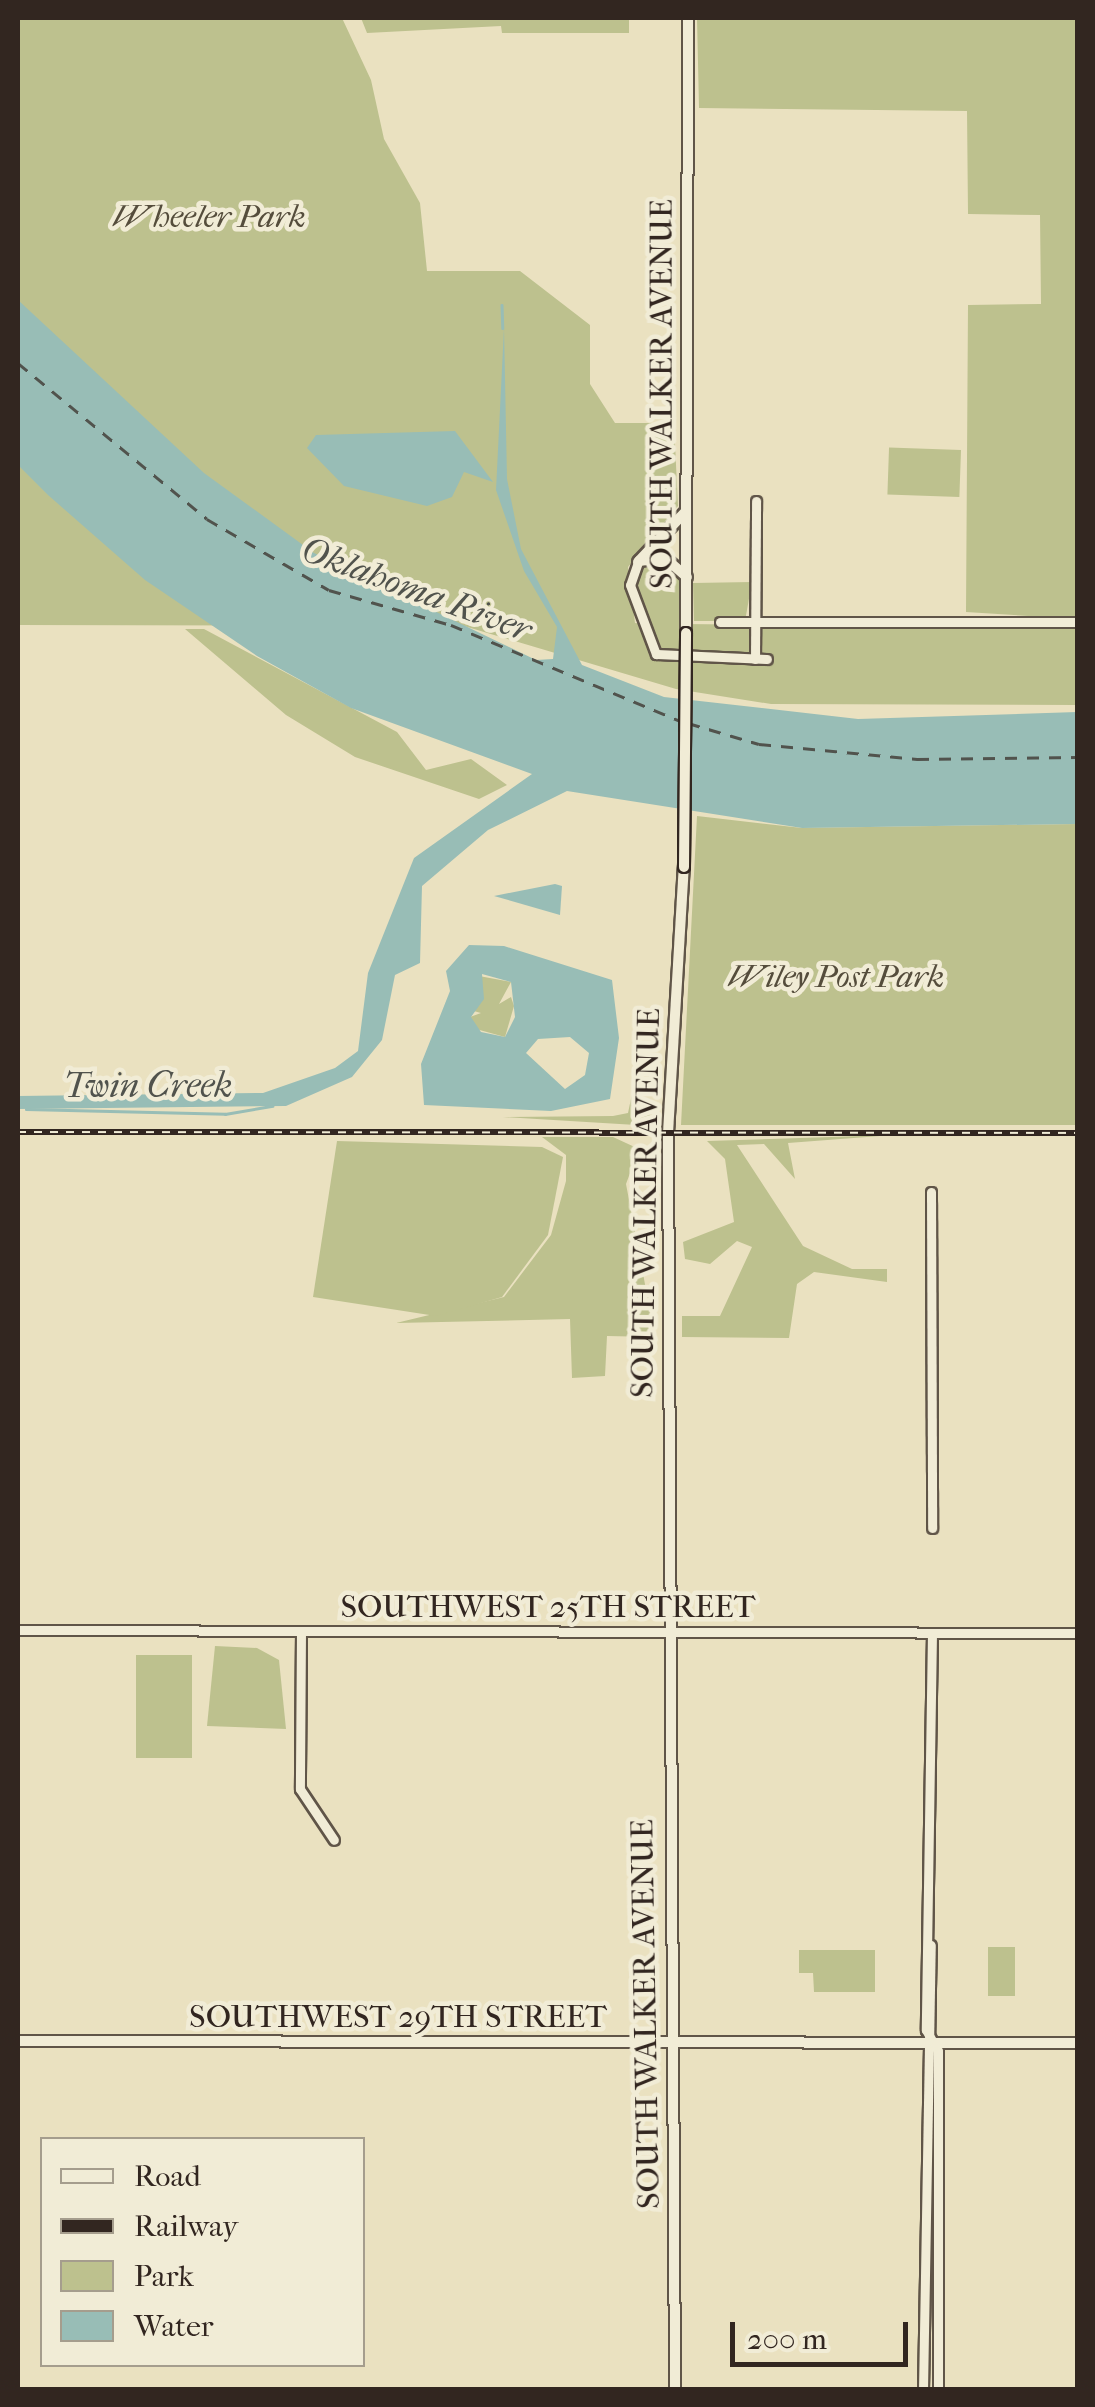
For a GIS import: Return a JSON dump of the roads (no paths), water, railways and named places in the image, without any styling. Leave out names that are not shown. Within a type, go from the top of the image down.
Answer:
[{"type":"main road","name":"SOUTH WALKER AVENUE","points":[[675,2390],[666,1632],[669,1072],[684,867],[688,18]]},
{"type":"main road","points":[[638,562],[687,510]]},
{"type":"main road","points":[[638,562],[665,558],[687,577]]},
{"type":"main road","name":"SOUTHWEST 29TH STREET","points":[[18,2040],[1078,2042]]},
{"type":"street","points":[[756,501],[755,659],[767,659]]},
{"type":"street","name":"SOUTH WALKER AVENUE","points":[[638,562],[630,586],[656,654],[755,659]]},
{"type":"street","points":[[720,622],[1078,622]]},
{"type":"street","points":[[931,1192],[932,1528]]},
{"type":"street","name":"SOUTHWEST 25TH STREET","points":[[18,1630],[1078,1633]]},
{"type":"street","points":[[300,1632],[300,1789],[329,1820],[334,1840]]},
{"type":"street","points":[[932,1633],[931,1942],[938,2390]]},
{"type":"street","points":[[923,2390],[924,2051],[932,2042]]},
{"type":"water","name":"Oklahoma River","points":[[18,300],[204,473],[314,553],[536,660],[553,659],[557,627],[524,571],[496,490],[504,328],[507,479],[521,549],[582,665],[664,697],[858,719],[1077,712],[1077,824],[802,828],[567,791],[488,830],[422,886],[420,963],[395,975],[382,1040],[352,1077],[286,1106],[18,1109],[18,1096],[263,1093],[335,1068],[358,1051],[368,973],[414,858],[532,774],[351,708],[257,656],[145,580],[48,495],[18,465]]},
{"type":"water","points":[[455,431],[493,482],[464,472],[452,497],[427,506],[344,486],[307,448],[316,435]]},
{"type":"water","points":[[562,886],[560,915],[494,896]]},
{"type":"water","points":[[469,945],[504,946],[612,980],[619,1038],[610,1099],[551,1111],[424,1105],[421,1064],[450,991],[446,971]],"holes":[[[482,974],[511,982],[515,1017],[505,1037],[481,1032],[471,1017],[484,999]],[[570,1037],[589,1053],[585,1075],[565,1089],[526,1053],[538,1039]]]},
{"type":"waterway","points":[[502,305],[503,328]]},
{"type":"waterway","name":"Twin Creek","points":[[26,1109],[225,1114],[272,1106]]},
{"type":"railway","points":[[18,1132],[1078,1133]]},
{"type":"park label","name":"Wheeler Park","points":[[209,217]]},
{"type":"park label","name":"Wiley Post Park","points":[[836,977]]}]
